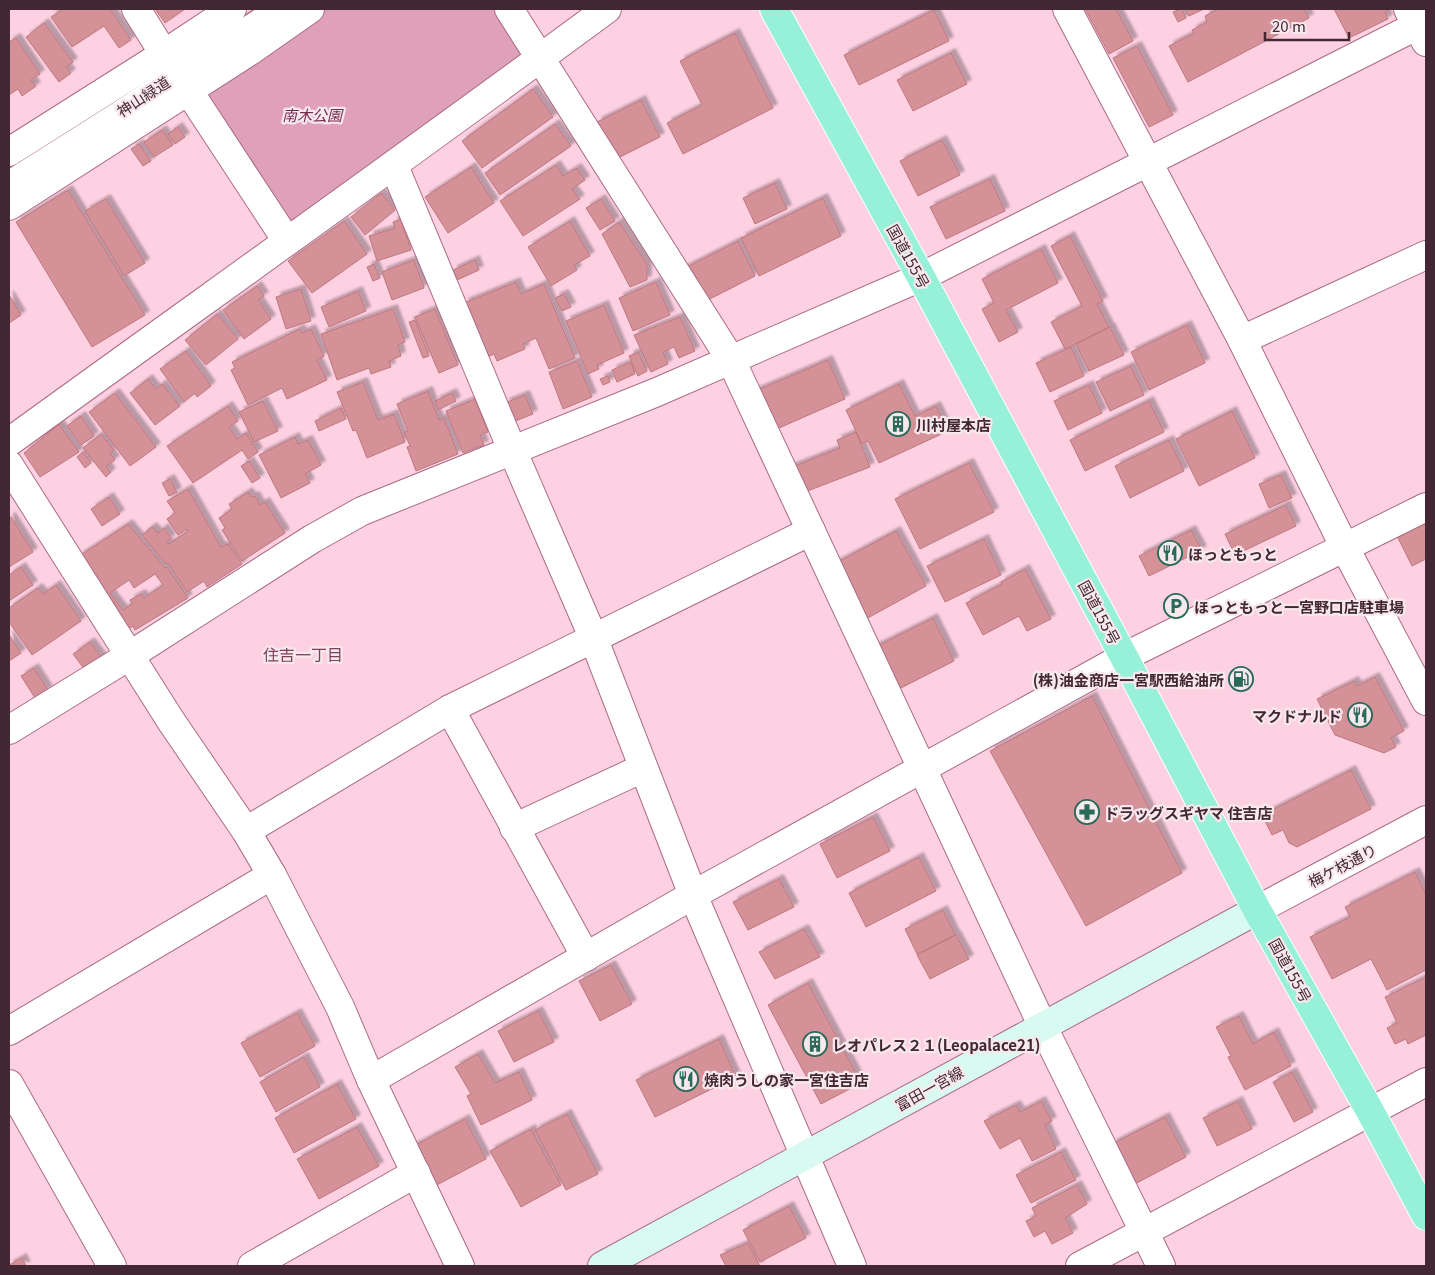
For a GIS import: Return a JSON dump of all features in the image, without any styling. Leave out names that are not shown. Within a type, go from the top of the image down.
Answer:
[{"type":"highway","name":"国道155号","points":[[774,9],[921,277],[1257,910],[1370,1111],[1426,1216]]},
{"type":"main road","name":"富田一宮線","points":[[602,1266],[1257,910]]},
{"type":"street","points":[[136,9],[164,54]]},
{"type":"street","points":[[9,152],[232,9]]},
{"type":"street","name":"神山緑道","points":[[9,182],[276,9]]},
{"type":"street","points":[[9,206],[250,51],[310,9]]},
{"type":"street","points":[[508,9],[731,360],[1042,1026],[1161,1266]]},
{"type":"street","points":[[9,442],[394,166],[607,9]]},
{"type":"street","points":[[1066,9],[1242,340],[1345,548],[1426,701]]},
{"type":"street","points":[[9,730],[129,656],[287,554],[362,511],[513,452],[921,277],[1420,24]]},
{"type":"street","points":[[188,90],[287,241]]},
{"type":"street","points":[[394,166],[513,452],[593,637],[693,895],[852,1266]]},
{"type":"street","points":[[1242,340],[1426,255]]},
{"type":"street","points":[[9,465],[129,656],[246,831],[272,875],[340,1007],[371,1080],[460,1266]]},
{"type":"street","points":[[371,1080],[693,895],[1124,657],[1426,507]]},
{"type":"street","points":[[246,831],[450,709],[811,531]]},
{"type":"street","points":[[450,709],[586,957]]},
{"type":"street","points":[[514,828],[643,768]]},
{"type":"street","name":"梅ケ枝通り","points":[[1257,910],[1426,820]]},
{"type":"street","points":[[9,1032],[272,875]]},
{"type":"street","points":[[1080,1266],[1426,1082]]},
{"type":"street","points":[[9,1084],[112,1266]]},
{"type":"street","points":[[252,1266],[416,1172]]},
{"type":"green space","name":"南木公園","points":[[318,9],[503,9],[533,57],[288,233],[195,92]]},
{"type":"building","points":[[63,9],[110,9],[131,40],[119,48],[104,26],[72,47],[51,17]]},
{"type":"building","points":[[155,9],[185,9],[165,23]]},
{"type":"building","points":[[1085,9],[1116,9],[1133,41],[1109,54]]},
{"type":"building","points":[[1182,9],[1186,18],[1178,22],[1173,12]]},
{"type":"building","points":[[1185,9],[1204,9],[1189,16]]},
{"type":"building","points":[[1218,9],[1304,9],[1309,18],[1188,82],[1169,46],[1194,33],[1192,30],[1207,22],[1205,16]]},
{"type":"building","points":[[1334,9],[1391,9],[1385,12],[1388,19],[1349,38]]},
{"type":"building","points":[[934,10],[949,41],[859,85],[844,55]]},
{"type":"building","points":[[44,23],[73,62],[66,67],[71,73],[59,82],[26,37]]},
{"type":"building","points":[[735,33],[773,108],[683,154],[667,123],[702,105],[680,61]]},
{"type":"building","points":[[16,38],[40,74],[31,80],[36,86],[22,96],[18,89],[9,95],[9,42]]},
{"type":"building","points":[[1137,46],[1173,115],[1149,127],[1113,58]]},
{"type":"building","points":[[951,53],[967,84],[913,111],[897,80]]},
{"type":"building","points":[[533,89],[553,117],[482,168],[462,141]]},
{"type":"building","points":[[641,100],[660,137],[616,159],[597,122]]},
{"type":"building","points":[[555,124],[571,146],[500,195],[485,173]]},
{"type":"building","points":[[178,127],[185,137],[175,144],[168,134]]},
{"type":"building","points":[[162,130],[173,145],[154,157],[144,142]]},
{"type":"building","points":[[942,140],[960,175],[918,196],[900,161]]},
{"type":"building","points":[[139,144],[151,161],[143,166],[131,149]]},
{"type":"building","points":[[556,165],[563,176],[577,168],[585,180],[572,189],[580,199],[523,236],[500,201]]},
{"type":"building","points":[[471,167],[494,203],[448,233],[425,197]]},
{"type":"building","points":[[990,179],[1005,211],[946,239],[930,207]]},
{"type":"building","points":[[775,183],[787,209],[755,224],[743,198]]},
{"type":"building","points":[[68,190],[145,315],[92,347],[16,222]]},
{"type":"building","points":[[381,193],[395,210],[365,235],[351,217]]},
{"type":"building","points":[[823,198],[841,236],[759,276],[741,238]]},
{"type":"building","points":[[106,199],[145,263],[124,276],[85,211]]},
{"type":"building","points":[[601,199],[615,221],[600,230],[586,208]]},
{"type":"building","points":[[401,219],[411,250],[377,261],[369,236],[395,228],[393,222]]},
{"type":"building","points":[[344,221],[367,254],[312,293],[288,261]]},
{"type":"building","points":[[570,221],[590,256],[574,265],[577,270],[551,286],[528,247]]},
{"type":"building","points":[[619,222],[647,264],[647,280],[630,287],[602,234]]},
{"type":"building","points":[[1070,236],[1103,301],[1097,304],[1109,327],[1065,349],[1051,322],[1082,306],[1051,246]]},
{"type":"building","points":[[738,241],[755,276],[700,304],[683,269]]},
{"type":"building","points":[[1041,249],[1058,283],[1006,310],[1018,332],[999,342],[982,309],[994,303],[982,279]]},
{"type":"building","points":[[414,260],[424,288],[392,300],[382,272]]},
{"type":"building","points":[[475,260],[479,270],[457,280],[453,270]]},
{"type":"building","points":[[374,264],[380,278],[373,281],[367,267]]},
{"type":"building","points":[[516,282],[521,294],[544,284],[575,358],[549,369],[536,338],[523,344],[525,349],[497,361],[494,354],[487,357],[464,303]]},
{"type":"building","points":[[656,282],[670,315],[633,331],[619,298]]},
{"type":"building","points":[[257,286],[264,296],[258,300],[271,319],[244,339],[223,310]]},
{"type":"building","points":[[301,289],[311,321],[286,329],[276,297]]},
{"type":"building","points":[[358,291],[366,311],[329,327],[321,307]]},
{"type":"building","points":[[564,294],[571,307],[562,311],[555,298]]},
{"type":"building","points":[[9,295],[21,315],[9,323]]},
{"type":"building","points":[[604,305],[624,353],[597,365],[599,369],[588,374],[566,321]]},
{"type":"building","points":[[393,309],[405,342],[398,345],[401,356],[389,361],[391,367],[371,374],[369,368],[337,380],[321,334]]},
{"type":"building","points":[[435,309],[458,365],[439,373],[415,317]]},
{"type":"building","points":[[217,314],[238,339],[206,365],[185,340]]},
{"type":"building","points":[[680,317],[695,351],[679,358],[674,347],[663,352],[668,364],[651,372],[634,335]]},
{"type":"building","points":[[415,320],[429,356],[423,358],[409,322]]},
{"type":"building","points":[[1187,325],[1205,363],[1149,390],[1131,352]]},
{"type":"building","points":[[1110,327],[1124,355],[1089,371],[1076,344]]},
{"type":"building","points":[[300,329],[302,333],[311,329],[324,356],[317,360],[327,380],[287,399],[282,388],[248,405],[231,370],[235,368],[232,362]]},
{"type":"building","points":[[1071,347],[1084,376],[1050,392],[1036,363]]},
{"type":"building","points":[[186,351],[211,386],[197,397],[195,393],[184,402],[160,369]]},
{"type":"building","points":[[638,352],[647,371],[638,376],[629,356]]},
{"type":"building","points":[[828,360],[845,399],[770,432],[753,392]]},
{"type":"building","points":[[577,361],[592,397],[563,409],[549,372]]},
{"type":"building","points":[[631,362],[635,374],[617,382],[612,370]]},
{"type":"building","points":[[1131,366],[1144,395],[1110,411],[1096,382]]},
{"type":"building","points":[[608,376],[610,382],[603,385],[600,379]]},
{"type":"building","points":[[148,379],[156,389],[162,384],[180,406],[155,425],[130,393]]},
{"type":"building","points":[[363,382],[378,420],[394,414],[405,442],[367,458],[356,430],[353,431],[337,392]]},
{"type":"building","name":"川村屋本店","points":[[899,384],[915,416],[936,406],[948,431],[879,463],[868,441],[862,444],[846,410]]},
{"type":"building","points":[[1089,385],[1102,413],[1068,430],[1054,401]]},
{"type":"building","points":[[428,391],[439,420],[444,418],[458,454],[416,471],[407,447],[410,446],[404,432],[408,431],[397,404]]},
{"type":"building","points":[[115,393],[156,447],[130,466],[89,412]]},
{"type":"building","points":[[452,393],[456,401],[438,410],[435,401]]},
{"type":"building","points":[[525,395],[533,414],[513,422],[505,403]]},
{"type":"building","points":[[475,399],[488,432],[480,435],[484,445],[463,453],[446,411]]},
{"type":"building","points":[[263,401],[278,431],[254,442],[239,412]]},
{"type":"building","points":[[1149,401],[1164,432],[1085,471],[1070,440]]},
{"type":"building","points":[[228,406],[238,421],[229,427],[237,439],[246,433],[258,452],[248,459],[242,450],[193,483],[167,446]]},
{"type":"building","points":[[341,408],[346,419],[319,431],[315,421]]},
{"type":"building","points":[[1232,411],[1255,458],[1199,486],[1176,439]]},
{"type":"building","points":[[81,416],[94,436],[81,445],[67,426]]},
{"type":"building","points":[[59,424],[79,452],[40,477],[24,453]]},
{"type":"building","points":[[856,432],[870,467],[797,495],[787,469],[840,448],[837,440]]},
{"type":"building","points":[[101,434],[114,450],[110,453],[115,460],[106,466],[111,472],[106,477],[83,448]]},
{"type":"building","points":[[295,437],[298,444],[308,440],[321,465],[305,474],[310,483],[281,498],[259,455]]},
{"type":"building","points":[[1169,440],[1184,471],[1130,498],[1115,466]]},
{"type":"building","points":[[83,452],[91,463],[85,468],[77,457]]},
{"type":"building","points":[[249,461],[260,478],[252,483],[241,466]]},
{"type":"building","points":[[969,463],[994,512],[920,549],[895,499]]},
{"type":"building","points":[[1281,475],[1292,498],[1269,508],[1259,484]]},
{"type":"building","points":[[170,479],[177,492],[169,496],[162,483]]},
{"type":"building","points":[[188,489],[221,547],[228,544],[242,564],[207,587],[204,581],[187,592],[168,563],[166,564],[142,535],[152,527],[158,533],[164,528],[171,538],[166,542],[169,544],[188,531],[187,529],[178,535],[167,519],[175,513],[167,501]]},
{"type":"building","points":[[248,492],[251,497],[255,496],[260,505],[265,502],[285,533],[242,561],[222,530],[225,528],[219,518],[232,509],[229,504]]},
{"type":"building","points":[[109,497],[120,514],[102,526],[91,509]]},
{"type":"building","points":[[1286,505],[1296,526],[1235,555],[1225,534]]},
{"type":"building","points":[[1426,514],[1426,559],[1412,566],[1394,530]]},
{"type":"building","points":[[11,517],[33,552],[9,567],[9,518]]},
{"type":"building","points":[[128,524],[165,568],[167,567],[188,598],[135,630],[133,626],[124,632],[79,556]],"holes":[[[155,574],[163,585],[144,598],[141,594],[130,600],[132,604],[123,610],[110,593],[129,580],[134,588]]]},
{"type":"building","name":"ほっともっと","points":[[1191,530],[1202,550],[1149,576],[1139,556]]},
{"type":"building","points":[[896,531],[926,586],[864,620],[834,564]]},
{"type":"building","points":[[984,539],[1001,575],[945,602],[927,566]]},
{"type":"building","points":[[21,567],[33,585],[9,601],[9,575]]},
{"type":"building","points":[[1025,569],[1051,619],[1027,631],[1019,616],[983,635],[966,603],[1002,584],[1001,582]]},
{"type":"building","points":[[56,585],[81,621],[32,655],[9,622],[9,608],[38,588],[43,594]]},
{"type":"building","points":[[933,618],[954,661],[893,692],[871,649]]},
{"type":"building","points":[[9,635],[21,653],[9,661]]},
{"type":"building","points":[[90,642],[102,658],[85,670],[73,654]]},
{"type":"building","points":[[34,668],[48,690],[35,698],[21,676]]},
{"type":"building","name":"マクドナルド","points":[[1375,677],[1404,731],[1391,738],[1396,747],[1384,753],[1335,735],[1317,699],[1354,681],[1357,686]]},
{"type":"building","name":"ドラッグスギヤマ 住吉店","points":[[1092,696],[1182,873],[1086,926],[990,751]]},
{"type":"building","points":[[1351,770],[1371,809],[1297,847],[1289,843],[1283,830],[1272,835],[1262,815]]},
{"type":"building","points":[[873,817],[890,851],[837,878],[820,844]]},
{"type":"building","points":[[919,857],[936,891],[866,927],[849,893]]},
{"type":"building","points":[[1415,872],[1426,894],[1426,970],[1387,990],[1371,959],[1332,979],[1310,937],[1350,917],[1345,907]]},
{"type":"building","points":[[779,879],[794,907],[748,930],[733,902]]},
{"type":"building","points":[[943,910],[955,935],[917,954],[905,929]]},
{"type":"building","points":[[804,929],[820,957],[775,979],[759,952]]},
{"type":"building","points":[[956,935],[969,959],[930,979],[917,955]]},
{"type":"building","points":[[611,965],[632,1004],[600,1021],[579,981]]},
{"type":"building","points":[[1426,977],[1426,1035],[1408,1044],[1406,1039],[1395,1044],[1387,1028],[1397,1023],[1385,997]]},
{"type":"building","name":"レオパレス２１(Leopalace21)","points":[[808,983],[861,1083],[821,1104],[768,1005]]},
{"type":"building","points":[[538,1011],[554,1042],[514,1062],[498,1031]]},
{"type":"building","points":[[297,1013],[315,1046],[260,1077],[241,1043]]},
{"type":"building","points":[[1239,1016],[1253,1044],[1274,1032],[1291,1066],[1245,1090],[1228,1057],[1231,1056],[1216,1027]]},
{"type":"building","name":"焼肉うしの家一宮住吉店","points":[[719,1039],[736,1077],[655,1117],[636,1080]]},
{"type":"building","points":[[478,1054],[495,1083],[519,1072],[532,1100],[481,1125],[467,1096],[471,1094],[455,1067]]},
{"type":"building","points":[[304,1057],[320,1087],[276,1112],[260,1082]]},
{"type":"building","points":[[1292,1072],[1313,1112],[1294,1122],[1273,1082]]},
{"type":"building","points":[[337,1084],[356,1119],[294,1153],[275,1118]]},
{"type":"building","points":[[1041,1101],[1052,1121],[1045,1125],[1056,1149],[1032,1161],[1020,1138],[1000,1149],[984,1121],[1016,1105],[1020,1112]]},
{"type":"building","points":[[1238,1101],[1252,1129],[1217,1146],[1203,1118]]},
{"type":"building","points":[[567,1114],[598,1174],[566,1190],[535,1130]]},
{"type":"building","points":[[1165,1117],[1186,1157],[1133,1185],[1112,1144]]},
{"type":"building","points":[[465,1119],[486,1159],[433,1187],[412,1147]]},
{"type":"building","points":[[357,1127],[379,1166],[319,1199],[297,1159]]},
{"type":"building","points":[[531,1129],[561,1185],[521,1207],[490,1151]]},
{"type":"building","points":[[1061,1152],[1076,1180],[1031,1203],[1016,1175]]},
{"type":"building","points":[[1077,1185],[1087,1204],[1065,1218],[1073,1233],[1052,1244],[1045,1231],[1034,1237],[1026,1221],[1036,1216],[1032,1208]]},
{"type":"building","points":[[789,1206],[806,1238],[760,1262],[743,1230]]},
{"type":"building","points":[[748,1243],[760,1266],[726,1266],[720,1255]]},
{"type":"building","points":[[22,1258],[26,1266],[9,1266],[9,1265]]},
{"type":"place","name":"川村屋本店","points":[[898,424]]},
{"type":"place","name":"ほっともっと","points":[[1170,553]]},
{"type":"place","name":"ほっともっと一宮野口店駐車場","points":[[1176,606]]},
{"type":"place","name":"(株)油金商店一宮駅西給油所","points":[[1241,679]]},
{"type":"place","name":"マクドナルド","points":[[1360,715]]},
{"type":"place","name":"ドラッグスギヤマ 住吉店","points":[[1087,812]]},
{"type":"place","name":"レオパレス２１(Leopalace21)","points":[[815,1044]]},
{"type":"place","name":"焼肉うしの家一宮住吉店","points":[[686,1079]]},
{"type":"district","name":"住吉一丁目","points":[[303,654]]}]
